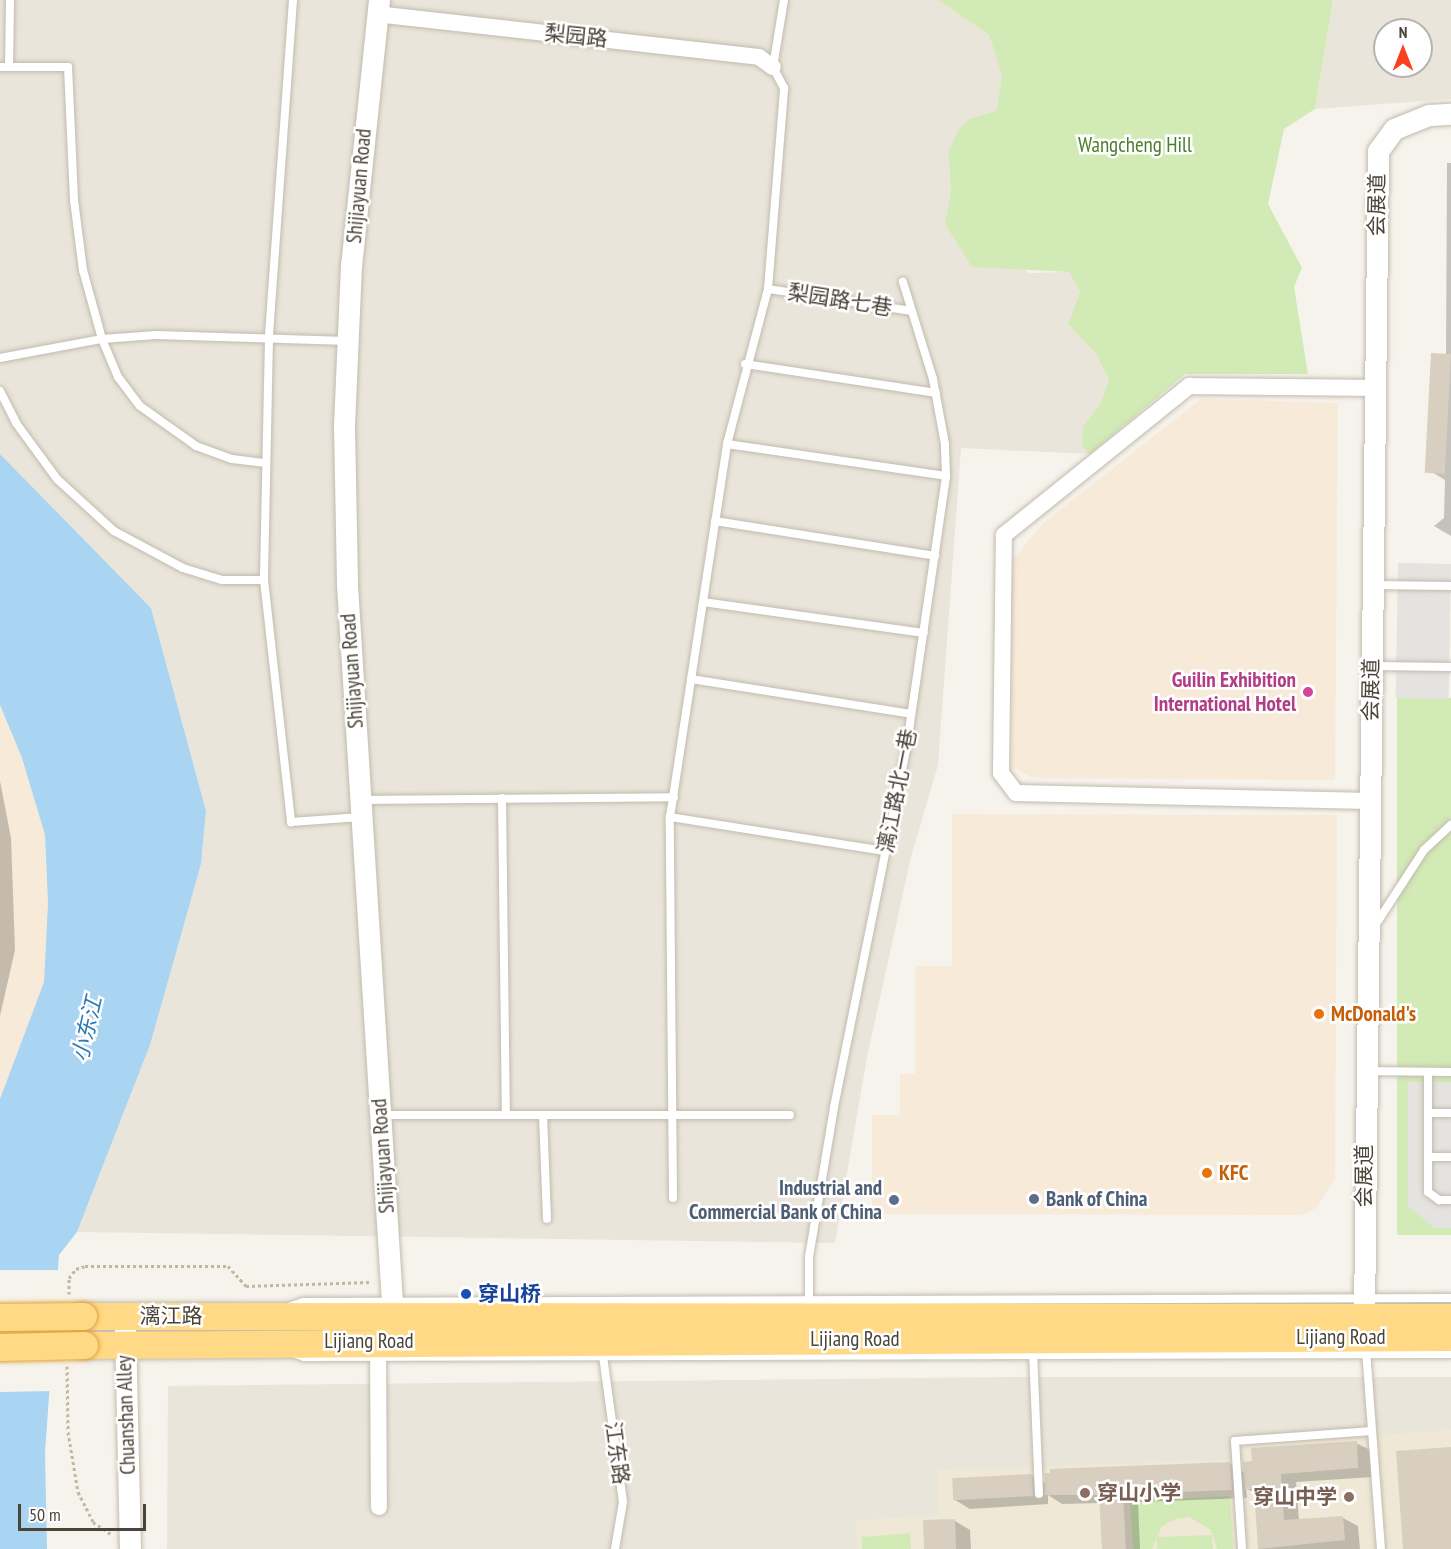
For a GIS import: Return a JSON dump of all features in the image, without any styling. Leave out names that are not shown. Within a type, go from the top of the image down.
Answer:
[{"type":"highway","name":"漓江路","points":[[0,1317],[125,1317],[258,1329]]},
{"type":"highway","name":"Lijiang Road","points":[[258,1329],[1365,1326],[1451,1317]]},
{"type":"highway","name":"Lijiang Road","points":[[1365,1326],[1451,1337]]},
{"type":"highway","name":"漓江路","points":[[0,1347],[124,1345],[258,1329]]},
{"type":"street","name":"梨园路","points":[[378,7],[759,57],[773,67]]},
{"type":"street","name":"Shijiayuan Road","points":[[378,7],[347,341],[345,541],[380,1115],[384,1329]]},
{"type":"street","name":"会展道","points":[[1365,1326],[1365,1071],[1378,152],[1394,129],[1429,115],[1451,114]]},
{"type":"street","points":[[1369,801],[1016,793],[1001,773],[1004,535],[1189,386],[1374,388]]},
{"type":"street","name":"Chuanshan Alley","points":[[125,1317],[130,1549]]},
{"type":"street","points":[[379,1507],[384,1329]]},
{"type":"lane","points":[[10,0],[5,67],[68,67],[78,236],[102,339],[117,377],[140,406],[166,428],[196,446],[231,459],[264,463]]},
{"type":"lane","points":[[293,0],[269,338],[264,463],[264,580],[291,822],[361,809],[502,798],[674,797]]},
{"type":"lane","points":[[673,1198],[670,817],[727,444],[745,364],[768,289],[784,88],[773,67],[784,0]]},
{"type":"lane","name":"漓江路北一巷","points":[[809,1301],[809,1257],[834,1107],[911,714],[946,476],[936,393],[903,282]]},
{"type":"lane","name":"梨园路七巷","points":[[768,289],[911,310]]},
{"type":"lane","points":[[0,358],[102,339],[156,335],[347,341]]},
{"type":"lane","points":[[745,364],[936,393]]},
{"type":"lane","points":[[0,391],[43,462],[114,531],[183,568],[222,580],[264,580]]},
{"type":"lane","points":[[727,444],[946,476]]},
{"type":"lane","points":[[715,521],[935,556]]},
{"type":"lane","points":[[1372,585],[1451,586]]},
{"type":"lane","points":[[703,602],[924,633]]},
{"type":"lane","points":[[1372,666],[1451,667]]},
{"type":"lane","points":[[691,679],[911,714]]},
{"type":"lane","points":[[502,798],[506,1115]]},
{"type":"lane","points":[[670,817],[885,851]]},
{"type":"lane","points":[[1367,938],[1424,850],[1451,825]]},
{"type":"lane","points":[[1365,1071],[1451,1072]]},
{"type":"lane","points":[[1428,1072],[1428,1192],[1439,1200],[1451,1200]]},
{"type":"lane","points":[[1428,1113],[1451,1113]]},
{"type":"lane","points":[[380,1115],[790,1115]]},
{"type":"lane","points":[[543,1115],[547,1219]]},
{"type":"lane","points":[[1428,1157],[1451,1157]]},
{"type":"lane","points":[[258,1329],[303,1302],[384,1329],[603,1356],[1032,1328],[1365,1326],[1451,1298]]},
{"type":"lane","points":[[384,1329],[809,1301],[1032,1328]]},
{"type":"lane","points":[[1365,1326],[1451,1354]]},
{"type":"lane","points":[[1365,1326],[1381,1549]]},
{"type":"lane","points":[[1032,1328],[1039,1494]]},
{"type":"lane","name":"江东路","points":[[603,1356],[623,1502],[615,1549]]},
{"type":"lane","points":[[1242,1549],[1235,1441],[1372,1431]]},
{"type":"shaded area","points":[[0,0],[938,0],[989,35],[1002,76],[996,112],[969,119],[948,155],[951,189],[945,224],[1030,273],[1069,272],[1080,292],[1068,324],[1096,354],[1109,380],[1099,406],[1083,426],[1082,445],[1090,454],[961,448],[938,765],[911,857],[867,1057],[835,1243],[77,1232],[150,1045],[201,864],[206,811],[151,608],[0,454]]},
{"type":"shaded area","points":[[1333,0],[1451,0],[1451,99],[1315,109]]},
{"type":"shaded area","points":[[1201,399],[1338,403],[1335,780],[1033,778],[1012,767],[1011,562],[1042,524]]},
{"type":"shaded area","points":[[1398,563],[1451,564],[1449,699],[1396,698]]},
{"type":"shaded area","points":[[0,705],[22,758],[45,835],[48,904],[44,982],[0,1099]]},
{"type":"shaded area","points":[[952,814],[1337,815],[1335,1179],[1316,1208],[1301,1215],[872,1214],[872,1115],[900,1115],[900,1074],[915,1074],[915,966],[952,966]]},
{"type":"shaded area","points":[[1408,1082],[1451,1082],[1451,1228],[1434,1228],[1408,1206]]},
{"type":"shaded area","points":[[1010,1377],[1451,1377],[1451,1549],[167,1549],[168,1386]]},
{"type":"shaded area","name":"穿山中学","points":[[1451,1430],[1451,1549],[1250,1549],[1243,1445]]},
{"type":"shaded area","name":"穿山小学","points":[[1231,1460],[1237,1549],[858,1549],[855,1520],[938,1516],[937,1470]]},
{"type":"green space","name":"Wangcheng Hill","points":[[938,0],[1333,0],[1315,109],[1284,129],[1268,204],[1302,268],[1294,287],[1308,374],[1185,374],[1090,454],[1082,446],[1083,426],[1099,406],[1109,380],[1096,354],[1068,324],[1080,292],[1069,272],[972,267],[945,224],[951,189],[948,155],[957,132],[969,119],[996,111],[1002,76],[989,35]]},
{"type":"green space","points":[[1397,698],[1451,698],[1451,1235],[1397,1235]]},
{"type":"green space","points":[[1230,1496],[1233,1549],[1217,1549],[1211,1530],[1189,1517],[1176,1519],[1162,1526],[1152,1549],[1133,1549],[1130,1501]]},
{"type":"green space","points":[[910,1533],[911,1549],[862,1549],[862,1537]]},
{"type":"green space","points":[[1212,1535],[1213,1549],[1157,1549],[1157,1537]]},
{"type":"water","name":"小东江","points":[[0,454],[151,608],[206,811],[201,864],[150,1045],[77,1232],[59,1255],[45,1453],[47,1549],[0,1549],[0,1099],[44,982],[48,903],[45,835],[22,758],[0,705]]},
{"type":"pier","points":[[0,1270],[61,1270],[52,1391],[0,1392]]},
{"type":"building","points":[[1431,353],[1451,354],[1445,474],[1425,473]]},
{"type":"building","points":[[1357,1441],[1358,1468],[1281,1474],[1284,1520],[1343,1516],[1345,1540],[1258,1549],[1254,1489],[1245,1489],[1243,1462],[1252,1461],[1251,1448]]},
{"type":"building","points":[[1451,1447],[1451,1549],[1403,1549],[1396,1451]]},
{"type":"building","points":[[1230,1462],[1232,1490],[1123,1494],[1126,1549],[1102,1549],[1099,1495],[1045,1495],[1045,1473],[1050,1473],[1050,1469]]},
{"type":"building","points":[[1032,1474],[1033,1496],[953,1500],[952,1478]]},
{"type":"building","points":[[955,1519],[956,1549],[924,1549],[923,1520]]},
{"type":"place","name":"Guilin Exhibition International Hotel","points":[[1308,692]]},
{"type":"place","name":"McDonald's","points":[[1319,1014]]},
{"type":"place","name":"KFC","points":[[1207,1173]]},
{"type":"place","name":"Bank of China","points":[[1034,1199]]},
{"type":"place","name":"Industrial and Commercial Bank of China","points":[[894,1200]]},
{"type":"place","name":"穿山桥","points":[[466,1294]]},
{"type":"place","name":"穿山小学","points":[[1085,1493]]},
{"type":"place","name":"穿山中学","points":[[1349,1497]]}]
